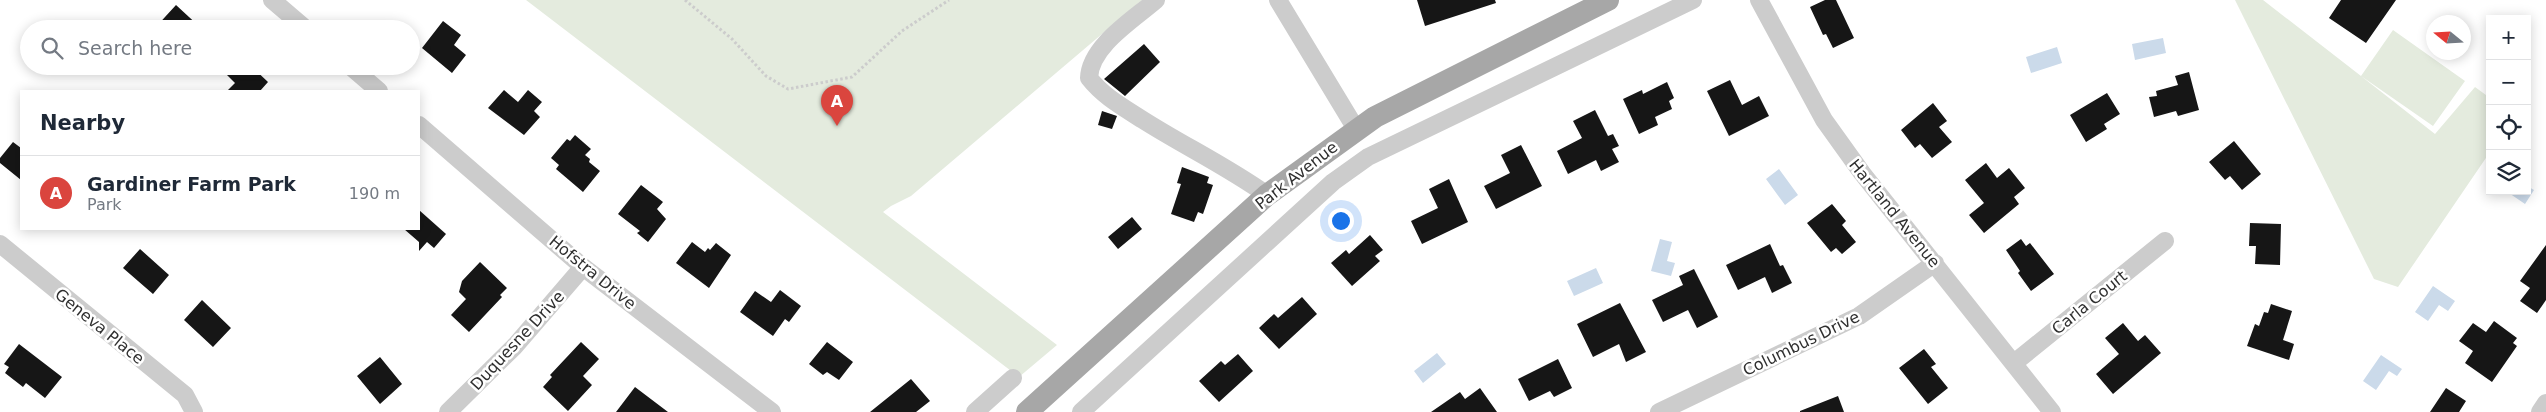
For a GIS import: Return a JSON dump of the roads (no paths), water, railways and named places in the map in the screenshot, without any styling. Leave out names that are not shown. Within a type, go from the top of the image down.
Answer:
[{"type":"main road","name":"Park Avenue","points":[[1027,412],[1267,195],[1356,129],[1375,117],[1608,0]]},
{"type":"street","points":[[1156,0],[1099,50],[1090,67],[1089,78],[1102,95],[1162,132],[1233,171],[1267,195]]},
{"type":"street","points":[[1278,0],[1356,129]]},
{"type":"street","points":[[1080,412],[1333,182],[1368,157],[1693,0]]},
{"type":"street","name":"Hartland Avenue","points":[[1759,0],[1824,120],[1862,173],[1935,262],[2052,412]]},
{"type":"street","points":[[281,3],[297,20]]},
{"type":"street","points":[[360,75],[378,90]]},
{"type":"street","name":"Hofstra Drive","points":[[420,127],[583,267],[772,412]]},
{"type":"street","name":"Carla Court","points":[[2014,363],[2165,241]]},
{"type":"street","name":"Geneva Place","points":[[0,244],[185,395],[194,412]]},
{"type":"street","name":"Columbus Drive","points":[[1660,412],[1859,316],[1935,262]]},
{"type":"street","name":"Duquesne Drive","points":[[448,412],[514,348],[583,267]]},
{"type":"street","points":[[975,412],[1013,378]]},
{"type":"street","points":[[2540,412],[2546,403]]},
{"type":"water","points":[[2163,38],[2166,53],[2135,60],[2132,44]]},
{"type":"water","points":[[2057,47],[2062,63],[2031,73],[2026,57]]},
{"type":"water","points":[[1779,169],[1798,195],[1785,205],[1766,179]]},
{"type":"water","points":[[2512,195],[2531,195],[2525,204]]},
{"type":"water","points":[[1660,239],[1672,242],[1667,261],[1675,263],[1671,276],[1651,271]]},
{"type":"water","points":[[1596,268],[1603,283],[1574,296],[1567,281]]},
{"type":"water","points":[[2433,286],[2455,301],[2448,311],[2439,305],[2428,321],[2415,312]]},
{"type":"water","points":[[1437,353],[1446,364],[1423,383],[1414,371]]},
{"type":"water","points":[[2381,355],[2402,369],[2397,376],[2389,371],[2376,390],[2363,381]]},
{"type":"place","name":"Gardiner Farm Park","points":[[837,126]]}]
